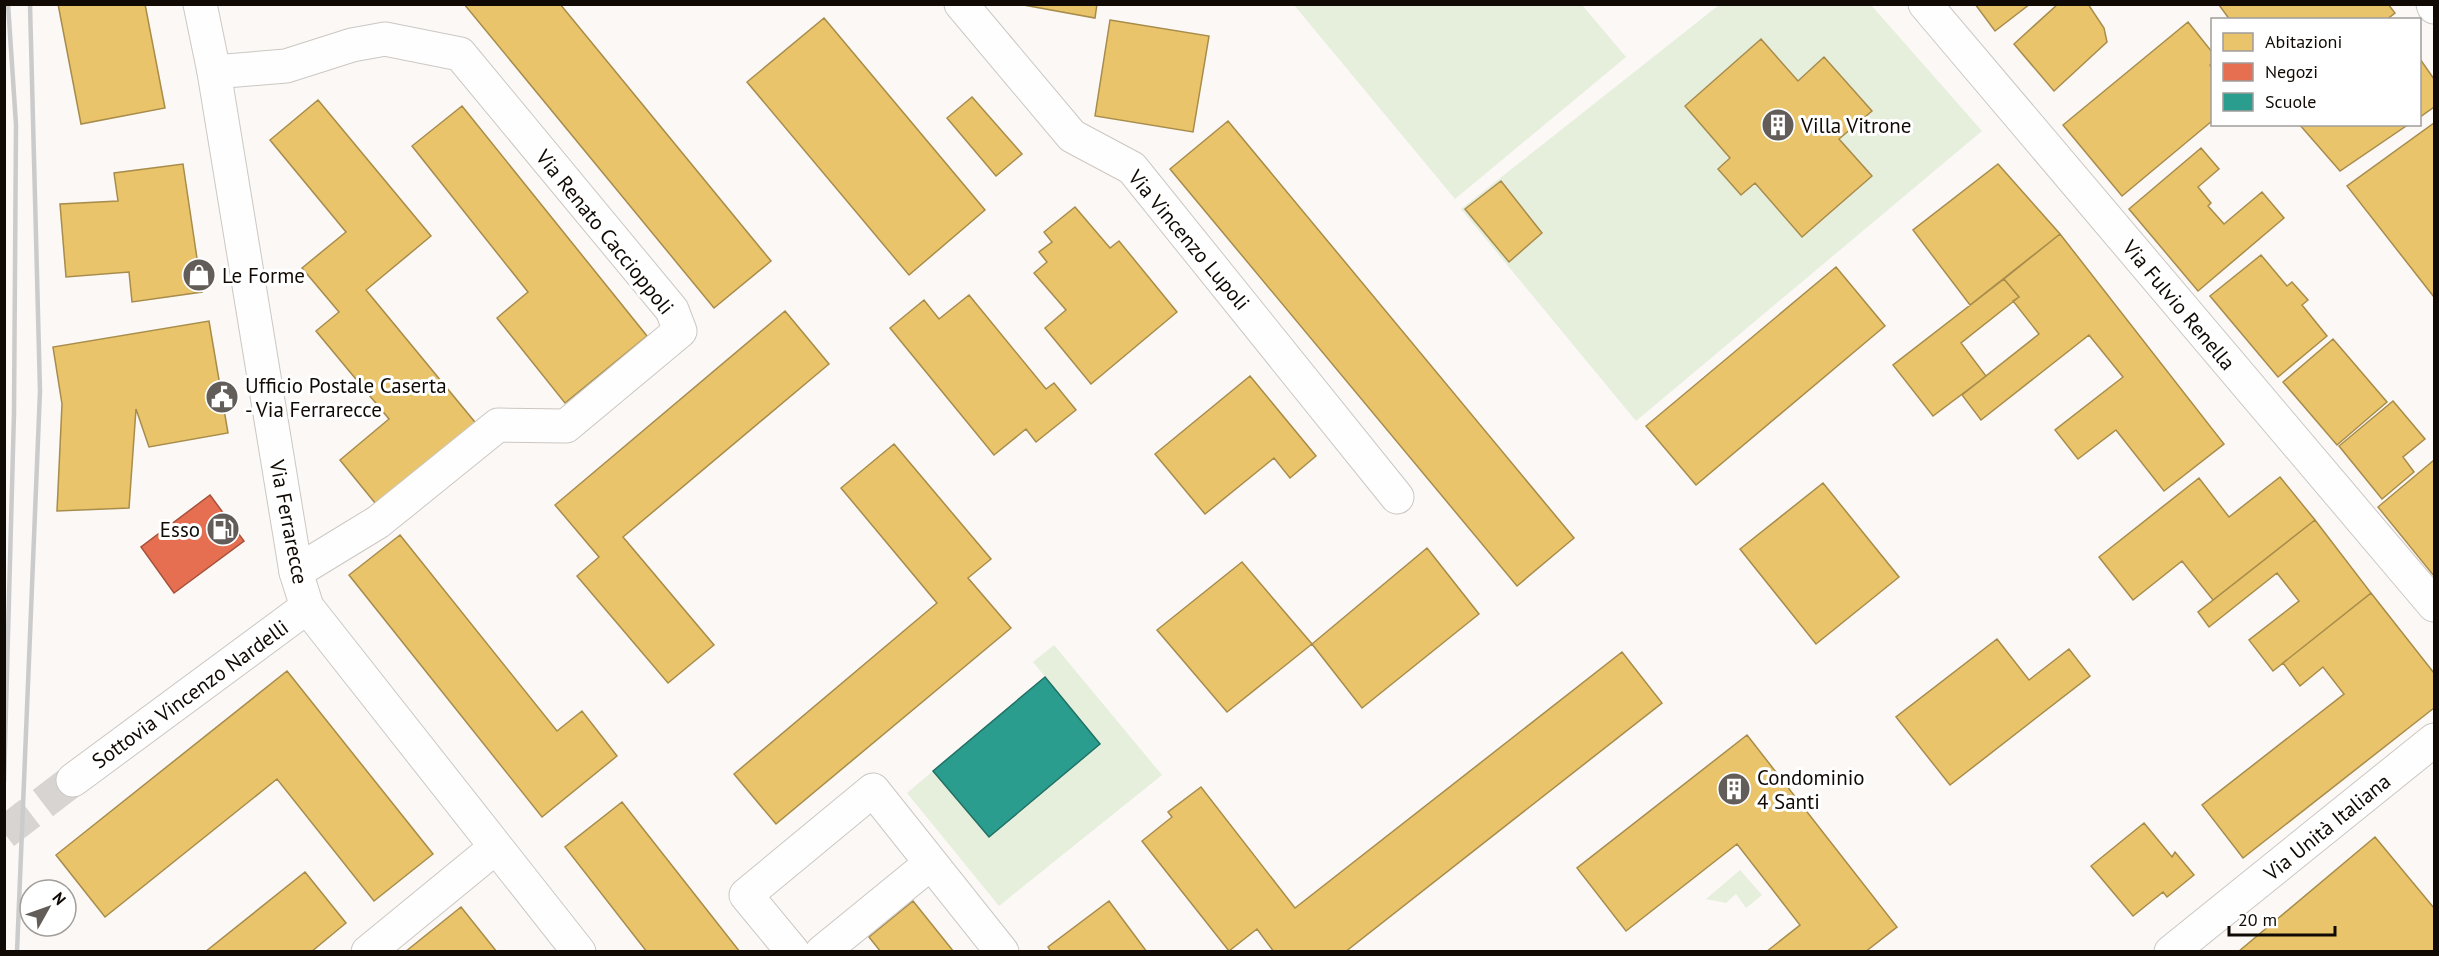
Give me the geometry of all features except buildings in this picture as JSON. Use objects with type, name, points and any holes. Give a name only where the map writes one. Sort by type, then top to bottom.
[{"type":"street","name":"Via Vincenzo Lupoli","points":[[961,4],[1072,136],[1132,168],[1397,497]]},
{"type":"street","name":"Via Fulvio Renella","points":[[1925,4],[2434,605]]},
{"type":"street","name":"Via Ferrarecce","points":[[208,10],[214,72],[296,572],[307,608],[579,951]]},
{"type":"street","name":"Via Renato Caccioppoli","points":[[214,72],[286,66],[352,45],[385,39],[460,54],[672,310],[680,331],[566,426],[498,425],[378,522],[296,572]]},
{"type":"street","name":"Sottovia Vincenzo Nardelli","points":[[73,780],[307,608]]},
{"type":"street","name":"Via Unità Italiana","points":[[2171,951],[2432,749]]},
{"type":"street","points":[[793,951],[746,895],[873,790],[1002,951]]},
{"type":"street","points":[[368,951],[496,847]]},
{"type":"street","points":[[822,951],[931,863]]},
{"type":"green space","points":[[1294,5],[1582,5],[1626,57],[1455,199]]},
{"type":"green space","points":[[1719,5],[1871,5],[1982,131],[1636,421],[1461,209]]},
{"type":"green space","points":[[1054,645],[1162,775],[999,906],[907,793],[933,771],[989,837],[1100,744],[1033,662]]},
{"type":"green space","points":[[1740,870],[1762,895],[1746,908],[1736,894],[1726,903],[1706,899]]},
{"type":"tunnel","points":[[4,833],[73,780]]},
{"type":"railway","points":[[4,782],[14,413],[16,125],[8,4]]},
{"type":"railway","points":[[17,952],[40,391],[30,4]]},
{"type":"place","name":"Villa Vitrone","points":[[1778,125]]},
{"type":"place","name":"Le Forme","points":[[199,275]]},
{"type":"place","name":"Ufficio Postale Caserta - Via Ferrarecce","points":[[222,397]]},
{"type":"place","name":"Esso","points":[[223,529]]},
{"type":"place","name":"Condominio 4 Santi","points":[[1734,789]]}]
